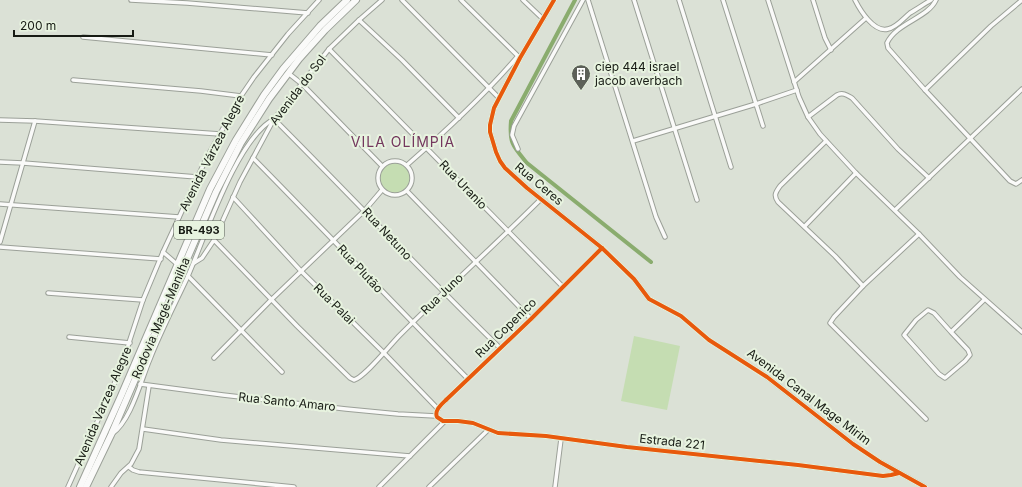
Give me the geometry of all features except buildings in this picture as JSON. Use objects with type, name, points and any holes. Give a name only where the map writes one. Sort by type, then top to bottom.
[{"type":"highway","name":"Rodovia Magé-Manilha","points":[[80,487],[115,410],[210,189],[224,162],[246,122],[264,95],[294,56],[320,26],[347,0]]},
{"type":"highway","name":"Rodovia Magé-Manilha","points":[[86,487],[111,435],[205,215],[229,164],[251,126],[288,73],[319,36],[356,0]]},
{"type":"street","points":[[131,0],[308,13]]},
{"type":"street","name":"Avenida Várzea Alegre","points":[[143,300],[163,252],[198,177],[241,96],[272,55],[319,0]]},
{"type":"street","name":"Avenida do Sol","points":[[194,263],[202,258],[214,240],[233,197],[274,118],[329,49],[382,0]]},
{"type":"street","points":[[402,0],[499,98]]},
{"type":"street","points":[[407,165],[459,118],[519,57],[461,0]]},
{"type":"street","points":[[523,0],[543,19]]},
{"type":"street","name":"Rua Ceres","points":[[554,0],[519,57],[494,108],[490,132],[496,152],[505,168],[602,248],[634,279],[644,293]]},
{"type":"street","points":[[518,149],[513,139],[512,130],[583,0]]},
{"type":"street","points":[[588,0],[656,217],[665,237]]},
{"type":"street","points":[[634,0],[697,200]]},
{"type":"street","points":[[679,0],[731,167]]},
{"type":"street","points":[[723,0],[763,126]]},
{"type":"street","points":[[768,0],[797,90],[808,117],[820,134],[856,173],[895,210],[960,277],[984,300],[1022,332]]},
{"type":"street","points":[[813,0],[825,38],[831,50]]},
{"type":"street","points":[[855,0],[866,18],[882,29],[889,29],[931,0]]},
{"type":"street","points":[[936,0],[931,8],[890,37],[887,43],[889,49],[1010,182],[1016,184],[1022,180]]},
{"type":"street","points":[[925,90],[1000,18],[1022,0]]},
{"type":"street","points":[[794,82],[866,18]]},
{"type":"street","points":[[359,20],[402,60],[459,118]]},
{"type":"street","points":[[83,37],[272,55]]},
{"type":"street","name":"Rua Uranio","points":[[329,49],[563,287]]},
{"type":"street","points":[[288,73],[302,84],[382,166]]},
{"type":"street","points":[[73,80],[241,96]]},
{"type":"street","points":[[895,210],[1022,89]]},
{"type":"street","points":[[633,141],[715,117],[797,90]]},
{"type":"street","points":[[808,117],[840,93],[846,94],[852,98],[898,149],[929,178]]},
{"type":"street","points":[[111,435],[118,430],[124,421],[151,355],[194,263],[219,201],[237,164],[260,129],[274,118]]},
{"type":"street","name":"Rua Netuno","points":[[274,118],[444,293],[500,348]]},
{"type":"street","points":[[0,120],[35,121],[220,134]]},
{"type":"street","points":[[0,242],[35,121]]},
{"type":"street","points":[[826,141],[804,162],[774,197],[863,286]]},
{"type":"street","name":"Rua Plutão","points":[[253,158],[468,379]]},
{"type":"street","points":[[395,160],[407,165],[411,170],[413,177],[407,191],[396,196],[388,194],[382,190],[378,182],[378,178],[382,166],[395,160]]},
{"type":"street","points":[[0,162],[198,177]]},
{"type":"street","points":[[804,226],[856,173]]},
{"type":"street","points":[[214,358],[241,329],[365,210],[382,190]]},
{"type":"street","name":"Rua Copenico","points":[[407,191],[531,319]]},
{"type":"street","name":"Rua Palai","points":[[233,197],[301,271],[384,352],[438,409]]},
{"type":"street","name":"Rua Juno","points":[[271,300],[352,380],[357,380],[412,323],[541,199]]},
{"type":"street","points":[[0,204],[179,217]]},
{"type":"street","points":[[919,234],[863,286],[830,323],[926,419]]},
{"type":"street","points":[[214,240],[271,300]]},
{"type":"street","points":[[0,247],[161,259]]},
{"type":"street","name":"Rua Copenico","points":[[436,416],[438,409],[602,248]]},
{"type":"street","points":[[163,252],[178,265]]},
{"type":"street","points":[[188,276],[282,372]]},
{"type":"street","points":[[48,293],[143,300]]},
{"type":"street","name":"Avenida Canal Mage Mirim","points":[[644,293],[649,298],[681,316],[709,340],[767,376],[853,444],[880,462],[925,487]]},
{"type":"street","name":"Avenida Varzea Alegre","points":[[68,487],[117,379],[143,300]]},
{"type":"street","points":[[951,332],[984,300]]},
{"type":"street","points":[[928,310],[934,313],[951,332],[966,348],[970,355],[945,378],[939,374],[904,335],[916,320],[928,310]]},
{"type":"street","points":[[69,337],[130,343]]},
{"type":"street","name":"Rua Santo Amaro","points":[[140,384],[346,409],[436,416]]},
{"type":"street","points":[[111,487],[121,472],[134,461],[139,449],[149,386]]},
{"type":"street","points":[[379,487],[445,421],[436,416]]},
{"type":"street","name":"Estrada 221","points":[[445,421],[470,422],[502,434],[546,436],[882,476],[899,472]]},
{"type":"street","points":[[143,429],[215,439],[410,456]]},
{"type":"street","points":[[429,487],[488,430]]},
{"type":"street","points":[[555,487],[561,438]]},
{"type":"street","points":[[128,467],[139,472],[294,487]]},
{"type":"green space","points":[[395,163],[406,167],[410,178],[406,189],[395,193],[384,189],[380,178],[384,167]]},
{"type":"green space","points":[[634,336],[680,346],[667,410],[621,401]]},
{"type":"waterway","points":[[575,0],[511,121],[511,139],[515,148],[527,163],[651,262]]},
{"type":"cycle path","points":[[554,0],[520,58],[494,108],[490,132],[496,152],[505,168],[527,188],[602,248],[634,279],[649,299],[681,316],[709,340],[767,377],[853,444],[880,462],[925,487]]},
{"type":"cycle path","points":[[602,248],[531,319],[439,407],[436,414],[437,417],[443,421],[473,423],[498,433],[546,436],[627,447],[798,465],[883,476],[899,473]]},
{"type":"place","name":"ciep 444 israel jacob averbach","points":[[581,91]]},
{"type":"district","name":"VILA OLÍMPIA","points":[[403,142]]}]
